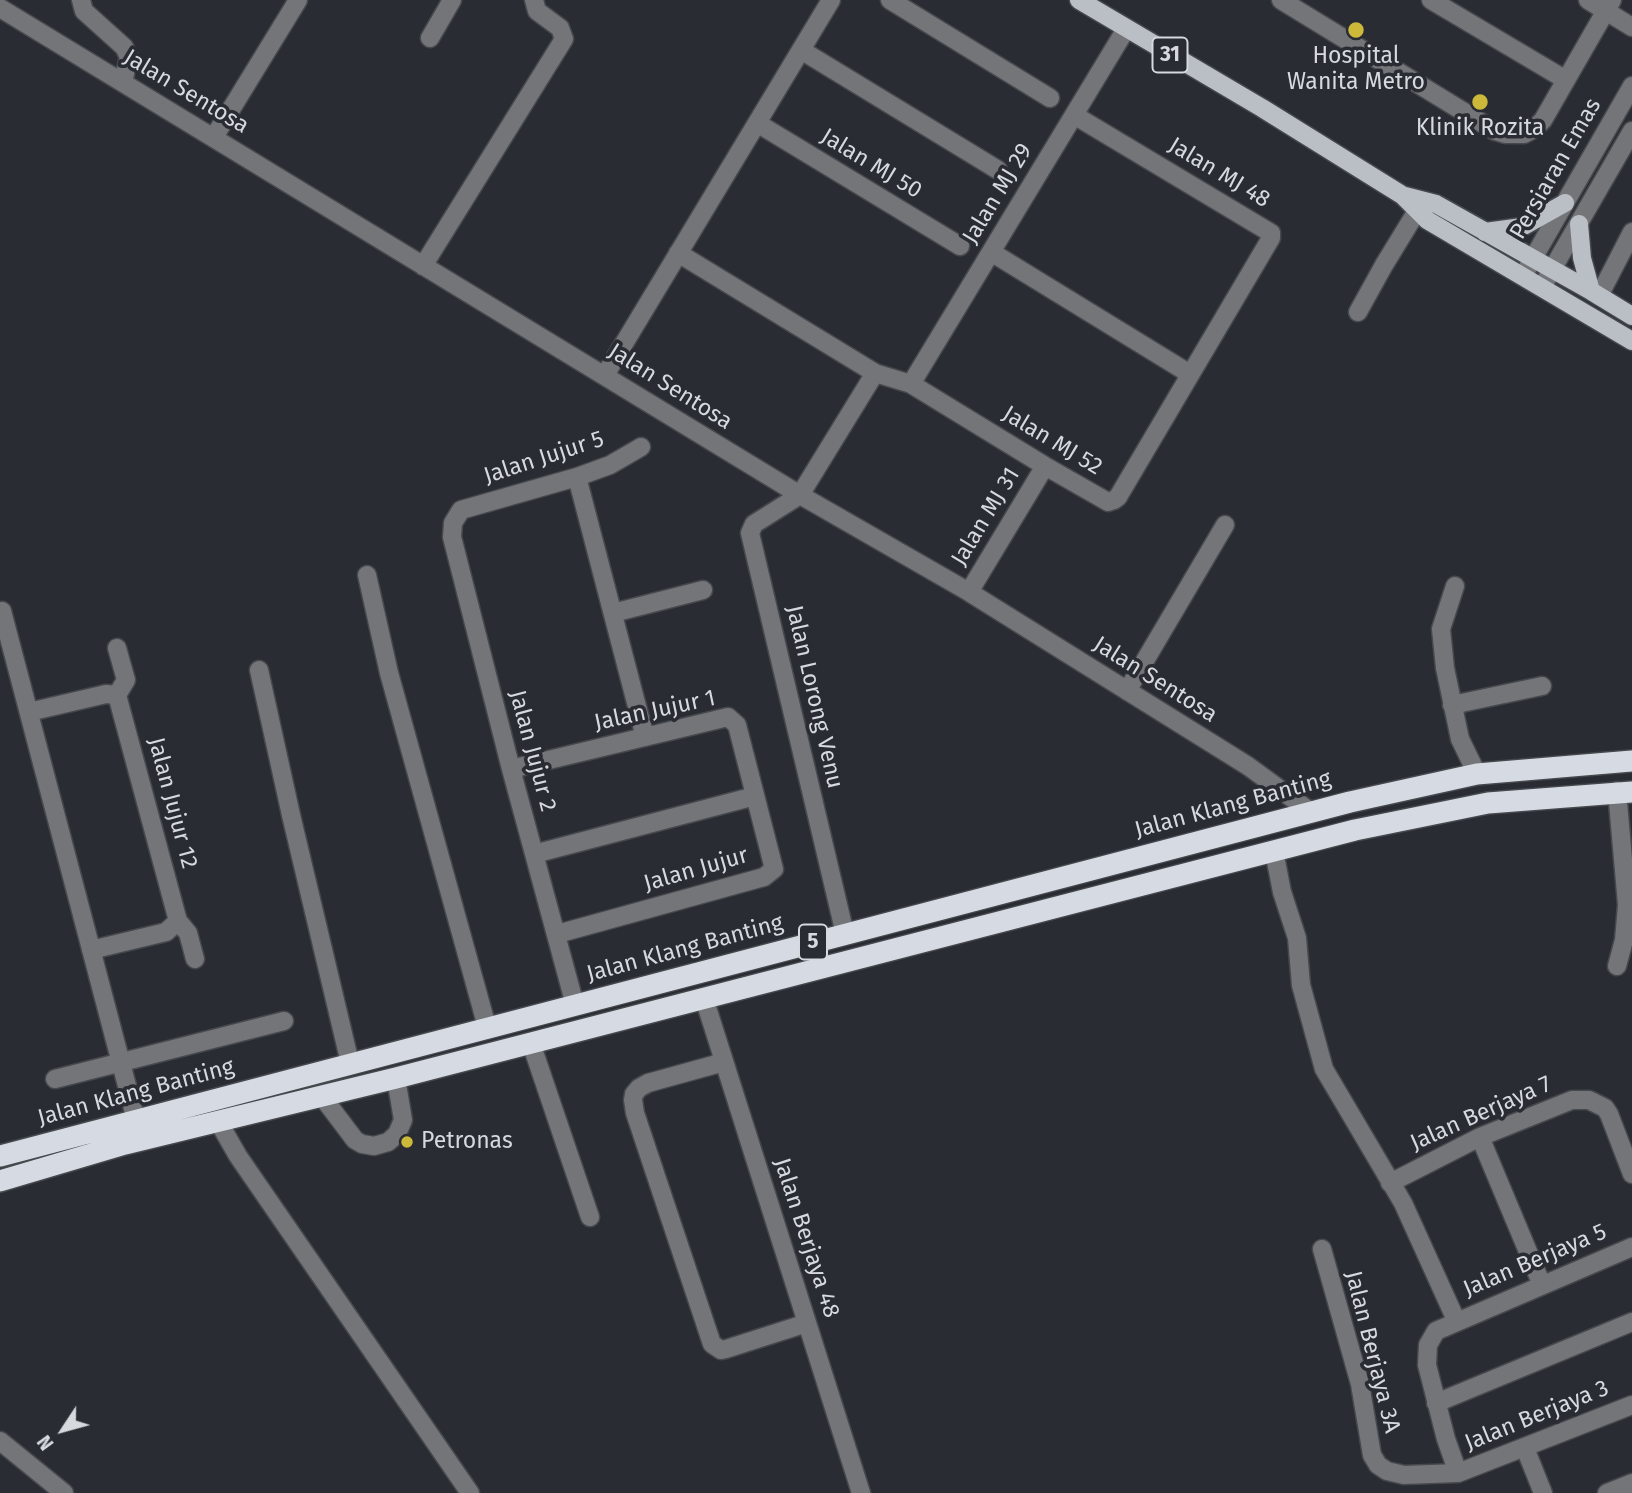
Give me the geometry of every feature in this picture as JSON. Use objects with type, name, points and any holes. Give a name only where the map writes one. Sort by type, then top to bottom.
[{"type":"highway","name":"Jalan Klang Banting","points":[[0,1156],[1311,812],[1477,774],[1632,761]]},
{"type":"highway","name":"Jalan Klang Banting","points":[[0,1181],[125,1144],[321,1095],[533,1049],[704,998],[1355,830],[1488,803],[1624,792]]},
{"type":"main road","name":"31","points":[[1079,0],[1262,108],[1402,195],[1427,220],[1632,341]]},
{"type":"main road","name":"31","points":[[1402,195],[1436,204],[1632,316]]},
{"type":"main road","points":[[1485,232],[1522,227],[1565,204]]},
{"type":"main road","points":[[1579,224],[1582,258],[1595,293]]},
{"type":"street","points":[[81,0],[85,11],[124,47],[129,57],[122,82]]},
{"type":"street","points":[[214,137],[298,0]]},
{"type":"street","points":[[430,38],[452,0]]},
{"type":"street","points":[[423,266],[564,39],[560,28],[537,11],[534,0]]},
{"type":"street","points":[[604,375],[831,0]]},
{"type":"street","points":[[890,0],[1051,98]]},
{"type":"street","points":[[1431,0],[1566,80]]},
{"type":"street","points":[[1588,0],[1609,6],[1632,27]]},
{"type":"street","points":[[1284,1],[1483,124],[1504,134],[1524,134],[1543,120],[1609,6]]},
{"type":"street","name":"Jalan Sentosa","points":[[0,8],[800,495],[969,592],[1248,766],[1311,812]]},
{"type":"street","name":"Jalan MJ 29","points":[[911,384],[1126,29]]},
{"type":"street","points":[[801,50],[998,170]]},
{"type":"street","name":"Persiaran Emas","points":[[1523,276],[1632,86]]},
{"type":"street","name":"Jalan MJ 48","points":[[1074,115],[1271,233],[1271,238],[1190,374]]},
{"type":"street","name":"Jalan MJ 50","points":[[757,123],[960,246]]},
{"type":"street","name":"Persiaran Emas","points":[[1542,287],[1632,131]]},
{"type":"street","points":[[1359,312],[1384,265],[1418,211]]},
{"type":"street","points":[[1595,293],[1632,232]]},
{"type":"street","points":[[991,252],[1190,374]]},
{"type":"street","points":[[678,253],[875,373],[800,495]]},
{"type":"street","name":"Jalan MJ 52","points":[[875,373],[911,384],[1108,502],[1118,496],[1190,374]]},
{"type":"street","name":"Jalan Jujur 5","points":[[461,510],[578,477],[610,465],[641,447]]},
{"type":"street","name":"Jalan MJ 31","points":[[969,592],[1045,466]]},
{"type":"street","points":[[578,477],[645,737]]},
{"type":"street","name":"Jalan Lorong Venu","points":[[800,495],[754,524],[750,533],[845,934]]},
{"type":"street","name":"Jalan Jujur 2","points":[[461,510],[453,523],[452,537],[575,1005]]},
{"type":"street","points":[[1128,691],[1225,525]]},
{"type":"street","points":[[367,575],[392,686],[487,1027]]},
{"type":"street","points":[[1455,586],[1441,629],[1445,668],[1460,739],[1477,774]]},
{"type":"street","points":[[613,613],[703,590]]},
{"type":"street","points":[[2,611],[136,1120]]},
{"type":"street","points":[[29,712],[106,694],[117,695],[126,680],[117,648]]},
{"type":"street","points":[[259,670],[350,1063]]},
{"type":"street","points":[[1451,705],[1542,686]]},
{"type":"street","name":"Jalan Jujur 12","points":[[117,695],[178,921],[188,933],[195,959]]},
{"type":"street","name":"Jalan Jujur 1","points":[[511,769],[728,717],[737,725],[755,796]]},
{"type":"street","points":[[1617,966],[1624,940],[1627,905],[1624,792]]},
{"type":"street","points":[[534,854],[755,796]]},
{"type":"street","name":"Jalan Jujur","points":[[557,934],[764,877],[774,869],[755,796]]},
{"type":"street","points":[[1274,851],[1282,892],[1297,938],[1301,985],[1324,1069],[1403,1203],[1456,1320]]},
{"type":"street","points":[[91,950],[166,932],[178,921]]},
{"type":"street","name":"Jalan Berjaya 48","points":[[704,998],[861,1493]]},
{"type":"street","points":[[55,1079],[284,1021]]},
{"type":"street","points":[[533,1049],[590,1217]]},
{"type":"street","points":[[724,1062],[648,1083],[639,1088],[633,1100],[635,1113],[712,1344],[721,1350],[726,1349],[807,1323]]},
{"type":"street","points":[[321,1095],[355,1140],[374,1146],[388,1142],[397,1134],[403,1120],[396,1078]]},
{"type":"street","name":"Jalan Berjaya 7","points":[[1390,1183],[1480,1137],[1572,1100],[1589,1100],[1605,1108],[1632,1174]]},
{"type":"street","points":[[218,1121],[238,1156],[471,1493]]},
{"type":"street","points":[[1480,1137],[1542,1284]]},
{"type":"street","name":"Jalan Berjaya 3A","points":[[1322,1250],[1360,1384],[1372,1455],[1378,1465]]},
{"type":"street","name":"Jalan Berjaya 5","points":[[1436,1404],[1427,1365],[1428,1345],[1436,1331],[1542,1284],[1631,1250]]},
{"type":"street","points":[[1458,1473],[1436,1404],[1632,1322]]},
{"type":"street","name":"Jalan Berjaya 3","points":[[1378,1465],[1387,1471],[1404,1475],[1458,1473],[1632,1405]]},
{"type":"street","points":[[0,1441],[64,1493]]},
{"type":"street","points":[[1525,1448],[1543,1493]]},
{"type":"street","points":[[1607,1493],[1632,1483]]},
{"type":"place","name":"Hospital Wanita Metro","points":[[1356,30]]},
{"type":"place","name":"Klinik Rozita","points":[[1480,102]]},
{"type":"place","name":"Petronas","points":[[407,1142]]}]
